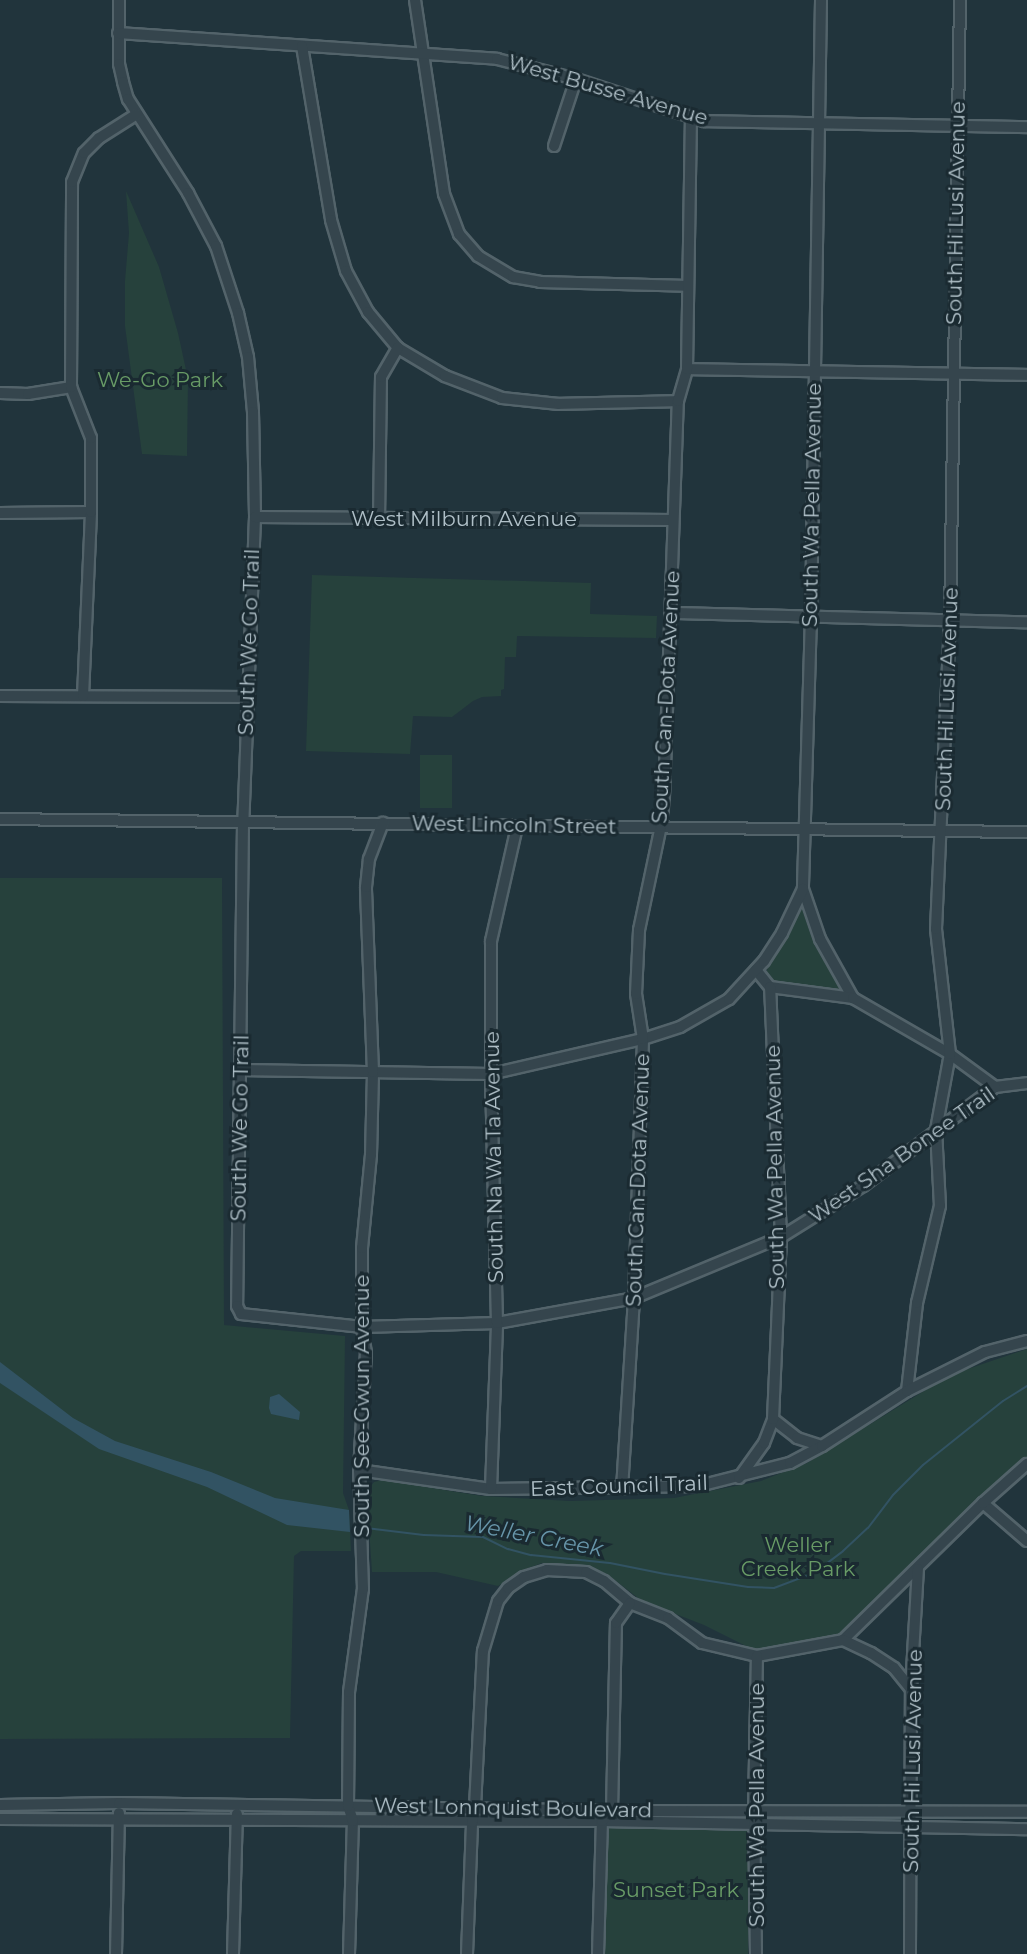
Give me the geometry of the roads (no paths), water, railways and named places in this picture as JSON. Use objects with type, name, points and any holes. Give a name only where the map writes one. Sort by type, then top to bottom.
[{"type":"street","name":"South We Go Trail","points":[[119,0],[118,33],[123,82],[137,114],[188,193],[216,246],[238,313],[248,357],[254,412],[255,517],[243,823],[237,1306],[241,1314]]},
{"type":"street","points":[[415,0],[444,194],[459,234],[478,256],[513,277],[540,282],[688,286]]},
{"type":"street","name":"South Wa Pella Avenue","points":[[821,0],[811,616],[803,889],[820,939],[853,998]]},
{"type":"street","name":"South Hi Lusi Avenue","points":[[907,1392],[917,1303],[940,1206],[936,1130],[950,1054],[936,929],[943,831],[950,620],[960,0]]},
{"type":"street","name":"West Busse Avenue","points":[[118,33],[421,52],[496,59],[576,79],[704,121],[1027,127]]},
{"type":"street","points":[[302,46],[331,220],[346,271],[368,312],[398,348],[445,376],[502,398],[558,404],[678,401]]},
{"type":"street","points":[[554,146],[576,79]]},
{"type":"street","points":[[83,696],[92,438],[70,387],[72,182],[84,153],[99,138],[137,114]]},
{"type":"street","name":"South Can-Dota Avenue","points":[[622,1490],[634,1298],[643,1039],[636,994],[639,930],[662,826],[672,613],[672,520],[678,401],[687,369],[692,118]]},
{"type":"street","points":[[379,519],[381,377],[398,348]]},
{"type":"street","points":[[687,369],[1027,375]]},
{"type":"street","points":[[0,393],[28,394],[70,387]]},
{"type":"street","points":[[0,513],[91,512]]},
{"type":"street","name":"West Milburn Avenue","points":[[255,517],[672,520]]},
{"type":"street","points":[[672,613],[1027,622]]},
{"type":"street","points":[[0,696],[247,697]]},
{"type":"street","name":"West Lincoln Street","points":[[0,819],[1027,832]]},
{"type":"street","name":"South See-Gwun Avenue","points":[[349,1954],[353,1821],[348,1806],[349,1692],[363,1589],[359,1511],[359,1470],[366,1362],[362,1327],[362,1248],[371,1155],[373,1072],[366,888],[369,859],[383,823]]},
{"type":"street","name":"South Na Wa Ta Avenue","points":[[491,1489],[497,1323],[491,1074],[491,941],[517,827]]},
{"type":"street","points":[[240,1070],[491,1074],[643,1039],[680,1027],[729,999],[756,970],[782,933],[803,889]]},
{"type":"street","points":[[756,970],[770,987],[853,998],[950,1054],[995,1087]]},
{"type":"street","name":"South Wa Pella Avenue","points":[[739,1478],[764,1443],[773,1419],[781,1237],[770,987]]},
{"type":"street","name":"West Sha Bonee Trail","points":[[241,1314],[362,1327],[497,1323],[634,1298],[781,1237],[863,1186],[995,1087],[1027,1083]]},
{"type":"street","name":"East Council Trail","points":[[359,1470],[491,1489],[622,1490],[699,1486],[739,1478],[790,1463],[822,1446],[907,1392],[985,1352],[1027,1341]]},
{"type":"street","points":[[773,1419],[797,1438],[822,1446]]},
{"type":"street","points":[[467,1954],[472,1822],[475,1807],[483,1651],[492,1616],[508,1588],[537,1572],[569,1570],[586,1572],[599,1578],[630,1603],[668,1618],[702,1643],[757,1656],[843,1640],[983,1503],[1027,1464]]},
{"type":"street","points":[[983,1503],[1027,1540]]},
{"type":"street","name":"South Hi Lusi Avenue","points":[[910,1954],[911,1689],[918,1569]]},
{"type":"street","points":[[598,1954],[602,1821],[612,1811],[615,1623],[630,1603]]},
{"type":"street","points":[[843,1640],[871,1653],[894,1668],[911,1689]]},
{"type":"street","name":"South Wa Pella Avenue","points":[[756,1954],[754,1810],[757,1656]]},
{"type":"street","points":[[116,1954],[119,1803]]},
{"type":"street","name":"West Lonnquist Boulevard","points":[[0,1805],[119,1803],[612,1811],[1027,1812]]},
{"type":"street","points":[[233,1954],[237,1804]]},
{"type":"street","name":"West Lonnquist Boulevard","points":[[0,1820],[119,1818],[472,1822],[602,1821],[1027,1829]]},
{"type":"water","points":[[0,1362],[73,1418],[115,1441],[211,1472],[275,1498],[349,1510],[350,1532],[287,1525],[207,1487],[99,1449],[0,1383]]},
{"type":"water","points":[[279,1394],[300,1412],[299,1420],[271,1414],[270,1397]]},
{"type":"waterway","name":"Weller Creek","points":[[366,1528],[424,1535],[483,1537],[508,1549],[531,1555],[610,1563],[748,1587],[774,1588],[814,1573],[843,1551],[868,1528],[893,1495],[923,1465],[1003,1401],[1027,1386]]},
{"type":"park label","name":"We-Go Park","points":[[160,380]]},
{"type":"park label","name":"Weller Creek Park","points":[[798,1557]]},
{"type":"park label","name":"Sunset Park","points":[[676,1890]]}]
